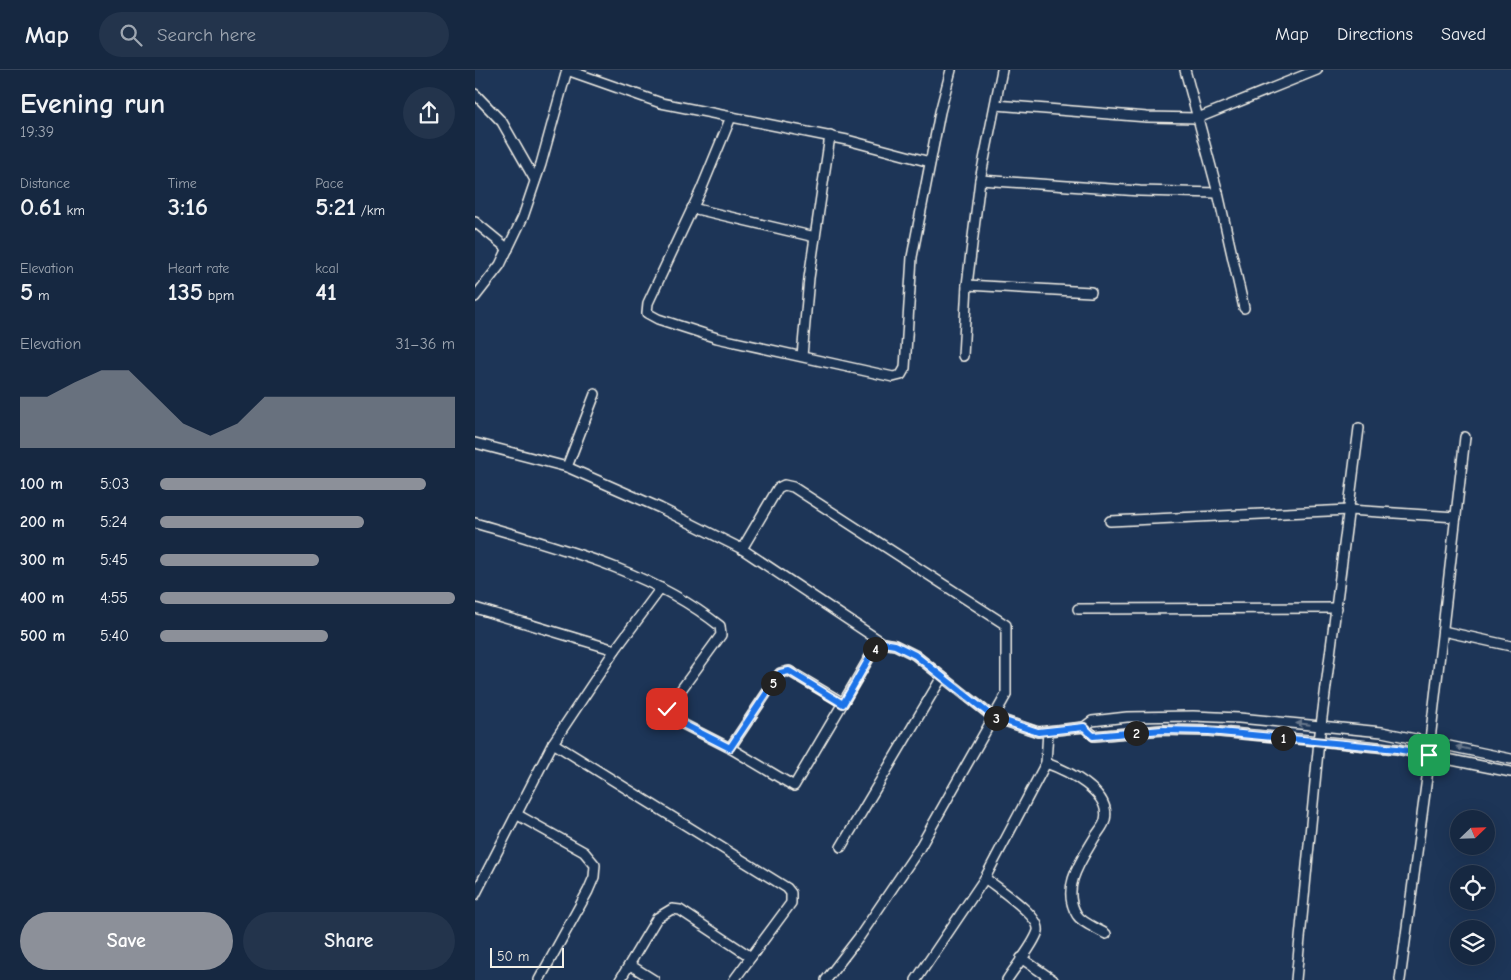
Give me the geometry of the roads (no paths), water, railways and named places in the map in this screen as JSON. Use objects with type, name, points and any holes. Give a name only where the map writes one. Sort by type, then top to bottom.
[{"type":"street","points":[[475,297],[500,266],[523,217],[567,70],[661,103],[830,136],[930,162]]},
{"type":"street","points":[[731,117],[693,208],[648,303],[647,313],[657,319],[717,338],[893,377],[901,374],[905,368],[912,257],[930,162],[951,70]]},
{"type":"street","points":[[963,356],[967,284],[979,180],[1002,70]]},
{"type":"street","points":[[1185,70],[1218,193],[1244,308]]},
{"type":"street","points":[[996,105],[1147,117],[1198,118],[1317,70]]},
{"type":"street","points":[[475,94],[502,122],[535,180]]},
{"type":"street","points":[[802,356],[815,237],[830,136]]},
{"type":"street","points":[[979,180],[1140,191],[1218,193]]},
{"type":"street","points":[[693,208],[815,237]]},
{"type":"street","points":[[475,222],[508,248]]},
{"type":"street","points":[[967,284],[1091,292]]},
{"type":"street","points":[[567,467],[595,394]]},
{"type":"street","points":[[1296,980],[1319,740],[1359,428]]},
{"type":"street","points":[[1430,740],[1465,437]]},
{"type":"street","points":[[475,443],[567,467],[660,508],[742,549],[883,643],[895,645],[915,655],[993,717],[1038,732],[1084,727],[1092,721],[1127,717],[1212,716],[1382,732],[1430,740],[1511,759]]},
{"type":"street","points":[[742,549],[778,488],[784,485],[793,487],[954,592],[1002,620],[1006,625],[1008,635],[1006,695],[919,849],[860,936],[826,980]]},
{"type":"street","points":[[1111,521],[1349,510],[1456,517]]},
{"type":"street","points":[[475,523],[595,559],[661,588],[709,616],[720,626],[721,635],[667,709],[669,717],[730,748],[794,786],[875,648],[883,643]]},
{"type":"street","points":[[475,895],[553,743],[615,650],[661,588]]},
{"type":"street","points":[[475,608],[615,650]]},
{"type":"street","points":[[1078,608],[1337,608]]},
{"type":"street","points":[[1443,631],[1511,646]]},
{"type":"street","points":[[730,748],[780,673],[789,671],[843,704]]},
{"type":"street","points":[[841,846],[942,677]]},
{"type":"street","points":[[1209,731],[1212,716]]},
{"type":"street","points":[[1084,727],[1093,736],[1162,730],[1209,731],[1319,740],[1397,749],[1511,772]]},
{"type":"street","points":[[916,980],[985,878],[1046,763],[1049,731]]},
{"type":"street","points":[[553,743],[787,888],[791,893],[791,903],[734,980]]},
{"type":"street","points":[[1486,766],[1489,754]]},
{"type":"street","points":[[1400,980],[1429,755]]},
{"type":"street","points":[[1046,763],[1065,770],[1088,785],[1105,808],[1105,821],[1074,873],[1072,886],[1073,906],[1078,916],[1106,934]]},
{"type":"street","points":[[516,814],[584,852],[595,865],[594,877],[588,890],[539,980]]},
{"type":"street","points":[[985,878],[1031,914],[1037,922],[1038,930],[1007,980]]},
{"type":"street","points":[[620,980],[657,918],[672,909],[680,910],[751,957]]},
{"type":"street","points":[[1021,958],[1053,980]]},
{"type":"street","points":[[630,965],[654,980]]}]
